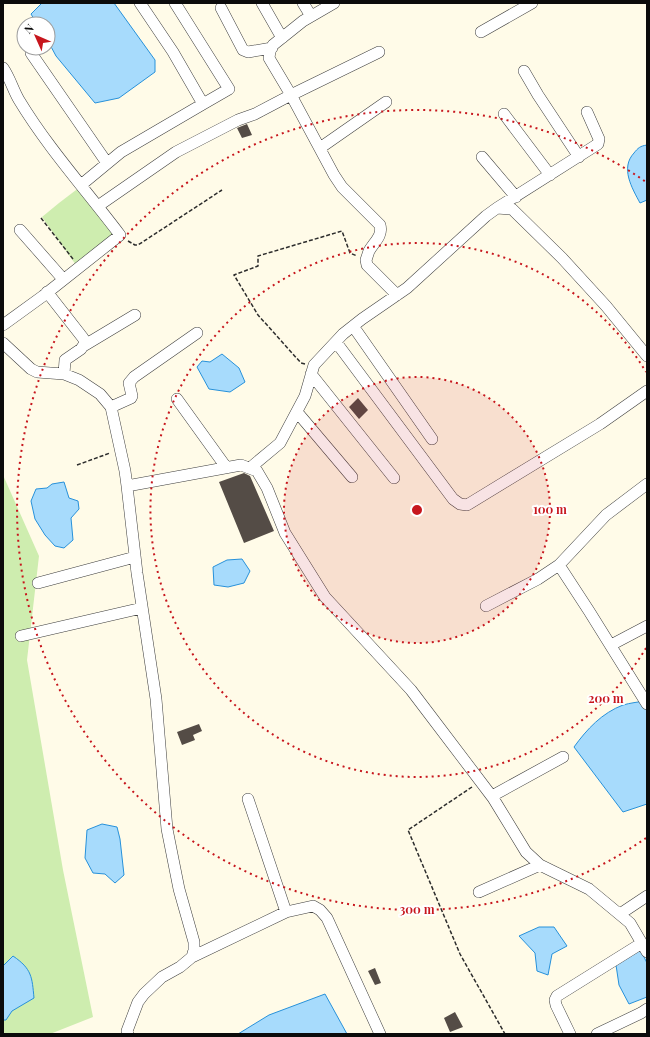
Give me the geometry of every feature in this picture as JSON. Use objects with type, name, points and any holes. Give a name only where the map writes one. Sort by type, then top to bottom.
[{"type":"street","points":[[140,3],[173,52],[203,104]]},
{"type":"street","points":[[81,185],[121,152],[228,89],[175,3]]},
{"type":"street","points":[[262,3],[282,38]]},
{"type":"street","points":[[303,3],[311,16]]},
{"type":"street","points":[[334,3],[303,21],[282,38],[272,48],[269,58],[342,188],[380,225],[380,235],[369,251],[366,260],[367,265],[397,295]]},
{"type":"street","points":[[481,32],[532,3]]},
{"type":"street","points":[[221,8],[243,50],[248,52],[272,48]]},
{"type":"street","points":[[98,206],[176,152],[238,120],[255,114],[379,52]]},
{"type":"street","points":[[33,56],[108,163]]},
{"type":"street","points":[[524,71],[579,158]]},
{"type":"street","points":[[3,325],[120,235],[46,139],[18,99],[5,75]]},
{"type":"street","points":[[320,148],[386,102]]},
{"type":"street","points":[[250,468],[280,443],[306,396],[313,370],[336,342],[353,326],[407,288],[486,216],[596,147],[599,139],[587,112]]},
{"type":"street","points":[[504,114],[550,175]]},
{"type":"street","points":[[482,157],[516,196]]},
{"type":"street","points":[[497,208],[512,209],[562,258],[606,306],[647,356]]},
{"type":"street","points":[[20,230],[64,279]]},
{"type":"street","points":[[47,292],[82,338],[85,345]]},
{"type":"street","points":[[64,374],[65,360],[85,345],[136,315]]},
{"type":"street","points":[[353,326],[432,439]]},
{"type":"street","points":[[111,407],[131,398],[132,396],[129,383],[134,378],[197,333]]},
{"type":"street","points":[[336,342],[453,499],[460,504],[467,505],[600,424],[647,391]]},
{"type":"street","points":[[3,343],[37,372],[64,374],[79,380],[100,394],[111,407],[125,471],[142,608],[156,699],[167,829],[181,895],[194,942],[192,957]]},
{"type":"street","points":[[313,370],[394,478]]},
{"type":"street","points":[[177,399],[226,467]]},
{"type":"street","points":[[297,412],[352,478]]},
{"type":"street","points":[[127,486],[241,465],[257,471],[267,488],[285,533],[325,597],[410,690],[492,796],[526,852],[540,865],[589,889],[630,923],[645,948],[557,996],[555,1000],[556,1005],[570,1034]]},
{"type":"street","points":[[486,606],[538,579],[559,565],[606,515],[647,484]]},
{"type":"street","points":[[38,583],[136,557]]},
{"type":"street","points":[[559,565],[647,704]]},
{"type":"street","points":[[21,636],[142,608]]},
{"type":"street","points":[[611,645],[647,626]]},
{"type":"street","points":[[492,796],[563,757]]},
{"type":"street","points":[[248,799],[286,912]]},
{"type":"street","points":[[479,892],[540,865]]},
{"type":"street","points":[[620,914],[647,896]]},
{"type":"street","points":[[128,1034],[127,1031],[138,1002],[144,994],[162,977],[192,957],[286,912],[313,906],[320,910],[327,918],[380,1034]]},
{"type":"street","points":[[598,1034],[647,1009]]},
{"type":"path","points":[[120,235],[135,245],[138,245],[222,190]]},
{"type":"path","points":[[41,218],[78,267]]},
{"type":"path","points":[[313,370],[301,363],[258,315],[234,276],[258,266],[258,256],[342,231],[350,253],[366,260]]},
{"type":"path","points":[[77,465],[119,449]]},
{"type":"path","points":[[480,781],[408,830],[460,954],[505,1034]]},
{"type":"green space","points":[[80,187],[121,237],[76,265],[42,217]]},
{"type":"green space","points":[[3,475],[39,556],[27,660],[63,870],[93,1017],[50,1034],[3,1034]]},
{"type":"water","points":[[42,3],[114,3],[155,60],[155,72],[119,98],[95,103],[56,56],[56,16],[32,16],[31,14]]},
{"type":"water","points":[[647,145],[647,200],[640,203],[631,185],[628,165],[630,159],[637,150]]},
{"type":"water","points":[[222,354],[239,368],[245,382],[230,392],[209,389],[197,367],[202,361],[210,362]]},
{"type":"water","points":[[64,482],[69,498],[78,501],[79,509],[71,518],[73,540],[64,548],[55,546],[45,535],[35,519],[31,501],[36,489],[47,488],[52,484]]},
{"type":"water","points":[[242,559],[250,571],[244,583],[228,587],[214,585],[213,567],[227,560]]},
{"type":"water","points":[[645,701],[647,704],[647,804],[623,812],[574,747],[584,734],[608,712],[623,705]]},
{"type":"water","points":[[102,824],[117,827],[120,839],[124,875],[115,883],[105,874],[93,873],[85,858],[87,830]]},
{"type":"water","points":[[539,927],[554,927],[567,946],[552,954],[548,975],[537,971],[535,953],[519,936]]},
{"type":"water","points":[[640,949],[647,963],[647,997],[629,1004],[619,985],[616,965]]},
{"type":"water","points":[[13,956],[24,965],[30,974],[33,984],[34,998],[12,1011],[6,1020],[3,1020],[3,966]]},
{"type":"water","points":[[325,994],[347,1034],[238,1034],[269,1015]]},
{"type":"building","points":[[247,124],[252,135],[242,138],[237,128]]},
{"type":"building","points":[[358,398],[368,410],[359,419],[349,407]]},
{"type":"building","points":[[244,473],[250,476],[274,531],[244,543],[219,482]]},
{"type":"building","points":[[199,724],[202,731],[193,735],[195,740],[182,745],[177,732]]},
{"type":"building","points":[[375,968],[381,983],[375,985],[368,971]]},
{"type":"building","points":[[455,1012],[463,1027],[450,1032],[444,1018]]}]
